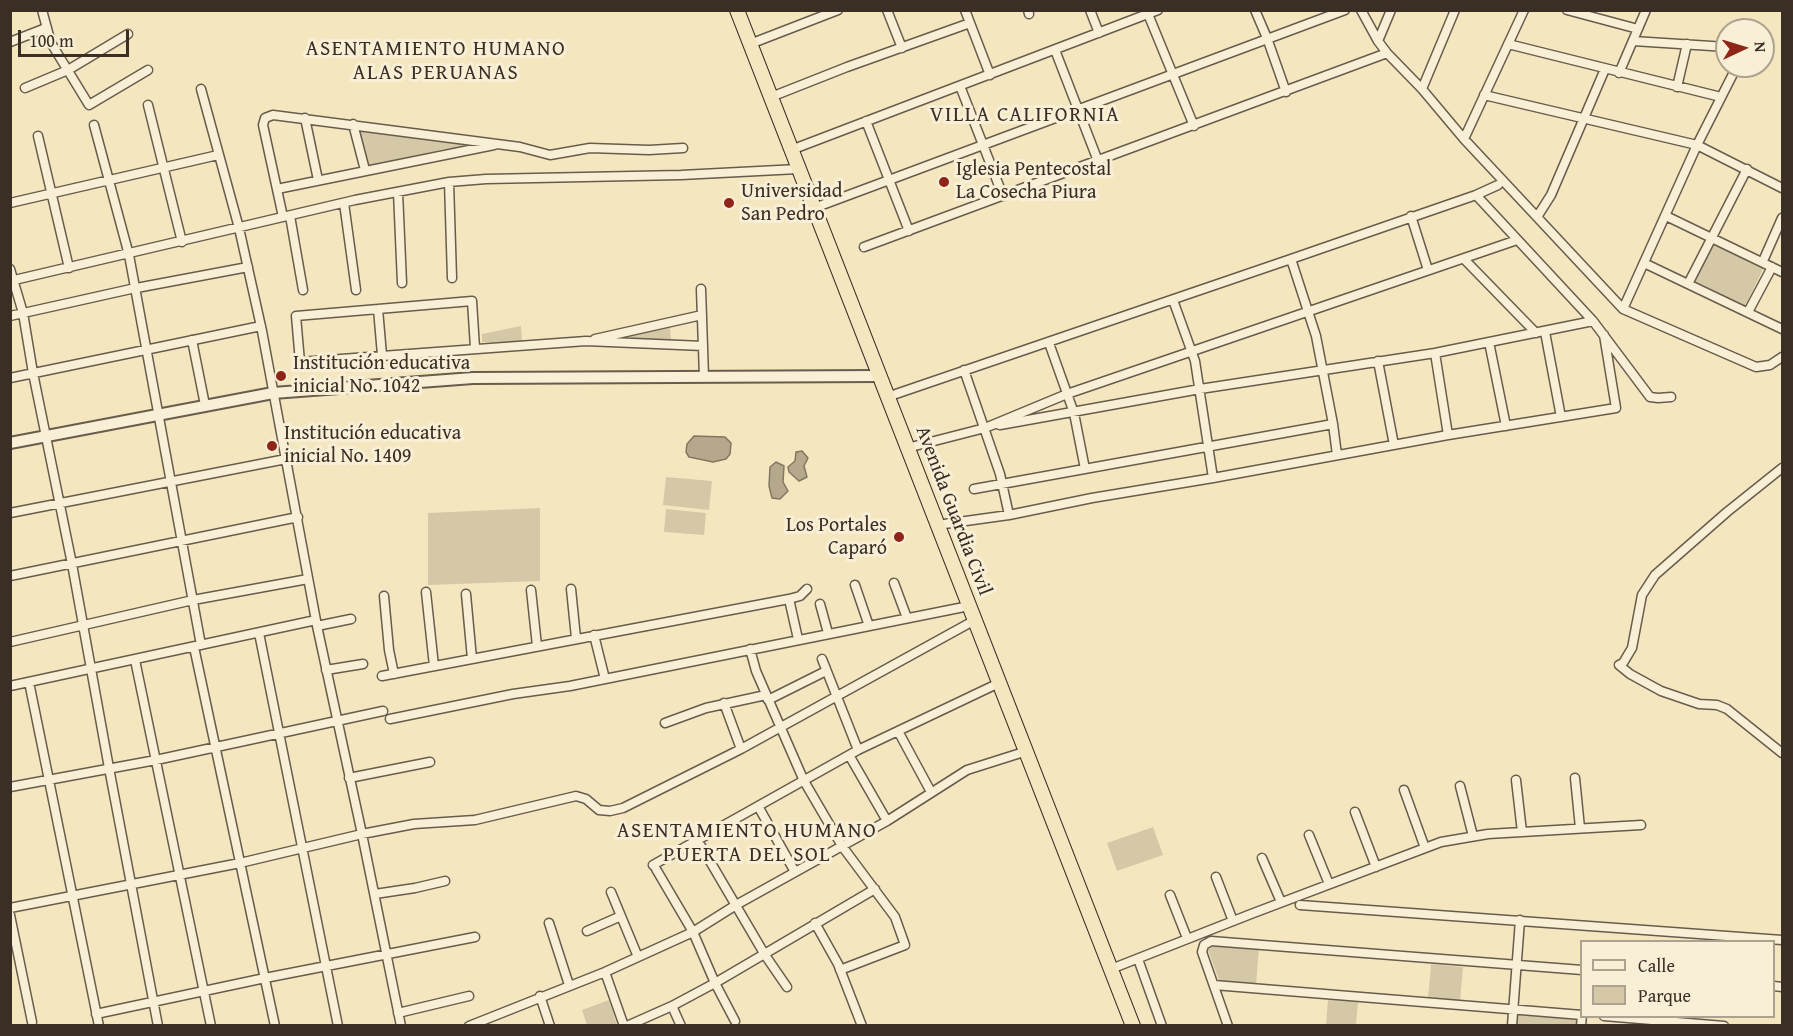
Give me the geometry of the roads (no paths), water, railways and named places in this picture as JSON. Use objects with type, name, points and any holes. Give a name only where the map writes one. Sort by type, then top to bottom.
[{"type":"highway","name":"Avenida Guardia Civil","points":[[737,10],[1133,1026]]},
{"type":"street","points":[[42,10],[51,43],[89,105],[148,70]]},
{"type":"street","points":[[750,44],[826,12],[837,10]]},
{"type":"street","points":[[887,10],[902,48]]},
{"type":"street","points":[[965,10],[990,75]]},
{"type":"street","points":[[1090,10],[1099,33]]},
{"type":"street","points":[[791,150],[1158,10]]},
{"type":"street","points":[[1255,10],[1286,92]]},
{"type":"street","points":[[813,208],[1345,10]]},
{"type":"street","points":[[1361,10],[1387,53],[1623,309],[1756,367],[1770,365],[1782,357]]},
{"type":"street","points":[[1378,41],[1391,10]]},
{"type":"street","points":[[1422,89],[1455,10]]},
{"type":"street","points":[[1464,139],[1524,10]]},
{"type":"street","points":[[1567,10],[1638,29]]},
{"type":"street","points":[[1619,73],[1646,10]]},
{"type":"street","points":[[1148,14],[1194,126]]},
{"type":"street","points":[[771,97],[970,23]]},
{"type":"street","points":[[10,42],[46,28]]},
{"type":"street","points":[[25,88],[68,70],[128,34]]},
{"type":"street","points":[[1633,41],[1715,45]]},
{"type":"street","points":[[1508,44],[1721,97]]},
{"type":"street","points":[[1677,87],[1687,44]]},
{"type":"street","points":[[1055,50],[1098,161]]},
{"type":"street","points":[[864,248],[1387,53]]},
{"type":"street","points":[[1537,218],[1551,195],[1605,69]]},
{"type":"street","points":[[1623,309],[1697,145],[1731,78]]},
{"type":"street","points":[[960,86],[1003,196]]},
{"type":"street","points":[[201,89],[239,228],[261,326],[316,623],[375,894],[401,1026]]},
{"type":"street","points":[[1484,95],[1697,145],[1782,188]]},
{"type":"street","points":[[148,105],[182,242]]},
{"type":"street","points":[[303,290],[287,217],[277,189],[263,131],[263,120],[269,116],[279,114],[520,147],[550,155],[590,148],[649,150],[683,148]]},
{"type":"street","points":[[305,118],[318,180]]},
{"type":"street","points":[[866,122],[909,231]]},
{"type":"street","points":[[353,124],[365,170]]},
{"type":"street","points":[[94,125],[129,255],[193,600],[198,646],[215,747],[275,1026]]},
{"type":"street","points":[[38,136],[69,268]]},
{"type":"street","points":[[277,189],[497,144]]},
{"type":"street","points":[[10,203],[218,155]]},
{"type":"street","points":[[12,281],[344,203],[450,182],[798,169]]},
{"type":"street","points":[[1688,284],[1747,169]]},
{"type":"street","points":[[450,182],[452,278]]},
{"type":"street","points":[[887,397],[1476,195],[1498,185]]},
{"type":"street","points":[[398,192],[402,283]]},
{"type":"street","points":[[1476,195],[1593,321],[1650,397],[1671,397]]},
{"type":"street","points":[[344,203],[356,290]]},
{"type":"street","points":[[1411,216],[1428,270]]},
{"type":"street","points":[[1666,216],[1782,272]]},
{"type":"street","points":[[1763,261],[1782,218]]},
{"type":"street","points":[[985,428],[1067,394],[1517,240]]},
{"type":"street","points":[[1291,259],[1316,336],[1337,456]]},
{"type":"street","points":[[1464,259],[1541,332],[1561,417]]},
{"type":"street","points":[[1644,263],[1782,329]]},
{"type":"street","points":[[10,316],[134,288],[248,267]]},
{"type":"street","points":[[1748,312],[1772,267]]},
{"type":"street","points":[[10,268],[23,313],[60,502],[158,1026]]},
{"type":"street","points":[[701,289],[704,377]]},
{"type":"street","points":[[1173,300],[1191,351],[1200,389],[1213,478]]},
{"type":"street","points":[[475,348],[472,301],[296,316],[300,362],[586,341],[703,346]]},
{"type":"street","points":[[378,309],[382,355]]},
{"type":"street","points":[[586,341],[702,315]]},
{"type":"street","points":[[907,448],[985,428],[1200,389],[1435,353],[1593,321]]},
{"type":"street","points":[[10,378],[261,326]]},
{"type":"street","points":[[937,525],[1010,515],[1092,498],[1448,435],[1616,408],[1604,335]]},
{"type":"street","points":[[192,340],[206,405]]},
{"type":"street","points":[[1489,342],[1506,426]]},
{"type":"street","points":[[1049,343],[1074,413],[1085,470]]},
{"type":"street","points":[[1435,353],[1448,435]]},
{"type":"street","points":[[1378,361],[1394,445]]},
{"type":"street","points":[[964,370],[985,428],[1010,515]]},
{"type":"street","points":[[10,443],[273,393],[473,378],[879,376]]},
{"type":"street","points":[[974,489],[1333,424]]},
{"type":"street","points":[[10,513],[286,459]]},
{"type":"street","points":[[1782,468],[1655,575],[1642,595],[1632,648],[1623,663],[1619,665],[1630,674],[1661,691],[1699,704],[1717,705],[1727,709],[1782,753]]},
{"type":"street","points":[[10,576],[298,517]]},
{"type":"street","points":[[10,642],[193,600],[309,579]]},
{"type":"street","points":[[894,583],[907,618]]},
{"type":"street","points":[[855,585],[868,626]]},
{"type":"street","points":[[571,589],[576,638]]},
{"type":"street","points":[[382,676],[789,599],[800,596],[807,589]]},
{"type":"street","points":[[531,590],[537,646]]},
{"type":"street","points":[[426,592],[434,666]]},
{"type":"street","points":[[466,594],[472,659]]},
{"type":"street","points":[[384,596],[389,650],[394,674]]},
{"type":"street","points":[[789,599],[798,639]]},
{"type":"street","points":[[820,604],[828,633]]},
{"type":"street","points":[[390,719],[513,694],[605,679],[969,606]]},
{"type":"street","points":[[10,686],[259,633],[316,623],[351,620]]},
{"type":"street","points":[[10,908],[132,886],[362,834],[414,824],[475,820],[576,796],[586,799],[599,810],[610,811],[623,808],[741,749],[975,620]]},
{"type":"street","points":[[259,633],[338,1026]]},
{"type":"street","points":[[594,635],[605,679]]},
{"type":"street","points":[[750,650],[767,698],[804,781],[842,846],[895,917],[905,945],[840,970]]},
{"type":"street","points":[[822,659],[858,750]]},
{"type":"street","points":[[135,660],[211,1026]]},
{"type":"street","points":[[326,670],[363,664]]},
{"type":"street","points":[[665,723],[724,703],[767,698],[826,671]]},
{"type":"street","points":[[28,682],[99,1026]]},
{"type":"street","points":[[735,1021],[715,983],[693,932],[655,867],[858,750],[999,683]]},
{"type":"street","points":[[724,703],[741,749]]},
{"type":"street","points":[[10,787],[156,760],[382,711]]},
{"type":"street","points":[[898,731],[931,792]]},
{"type":"street","points":[[469,1026],[605,972],[693,932],[736,905],[887,821],[967,770],[1027,751]]},
{"type":"street","points":[[849,755],[887,821]]},
{"type":"street","points":[[349,778],[430,762]]},
{"type":"street","points":[[1575,778],[1580,828]]},
{"type":"street","points":[[1516,780],[1522,832]]},
{"type":"street","points":[[1460,786],[1473,836]]},
{"type":"street","points":[[1404,790],[1425,848]]},
{"type":"street","points":[[758,806],[795,872]]},
{"type":"street","points":[[1355,812],[1376,867]]},
{"type":"street","points":[[1111,969],[1441,842],[1473,836],[1641,825]]},
{"type":"street","points":[[1309,835],[1329,884]]},
{"type":"street","points":[[701,846],[765,955],[787,987]]},
{"type":"street","points":[[1262,858],[1281,902]]},
{"type":"street","points":[[1216,877],[1233,921]]},
{"type":"street","points":[[375,894],[445,881]]},
{"type":"street","points":[[605,972],[626,1026],[672,1006],[715,983],[875,889]]},
{"type":"street","points":[[611,892],[638,957]]},
{"type":"street","points":[[1170,895],[1187,938]]},
{"type":"street","points":[[1300,905],[1782,940]]},
{"type":"street","points":[[10,915],[32,1022]]},
{"type":"street","points":[[587,931],[621,916]]},
{"type":"street","points":[[1512,1026],[1520,920]]},
{"type":"street","points":[[549,923],[569,986]]},
{"type":"street","points":[[815,923],[840,970],[862,1026]]},
{"type":"street","points":[[96,1014],[475,937]]},
{"type":"street","points":[[1228,1026],[1202,952],[1206,943],[1213,940],[1580,970]]},
{"type":"street","points":[[1138,959],[1162,1026]]},
{"type":"street","points":[[1214,985],[1580,1015]]},
{"type":"street","points":[[398,1013],[469,996]]},
{"type":"street","points":[[540,996],[550,1026]]},
{"type":"street","points":[[672,1006],[681,1026]]},
{"type":"street","points":[[1617,1018],[1724,1026]]},
{"type":"place","name":"Iglesia Pentecostal La Cosecha Piura","points":[[944,182]]},
{"type":"place","name":"Universidad San Pedro","points":[[729,203]]},
{"type":"place","name":"Institución educativa inicial No. 1042","points":[[281,376]]},
{"type":"place","name":"Institución educativa inicial No. 1409","points":[[272,446]]},
{"type":"place","name":"Los Portales Caparó","points":[[899,537]]},
{"type":"district","name":"ASENTAMIENTO HUMANO ALAS PERUANAS","points":[[436,62]]},
{"type":"district","name":"VILLA CALIFORNIA","points":[[1025,116]]},
{"type":"district","name":"ASENTAMIENTO HUMANO PUERTA DEL SOL","points":[[747,844]]}]
